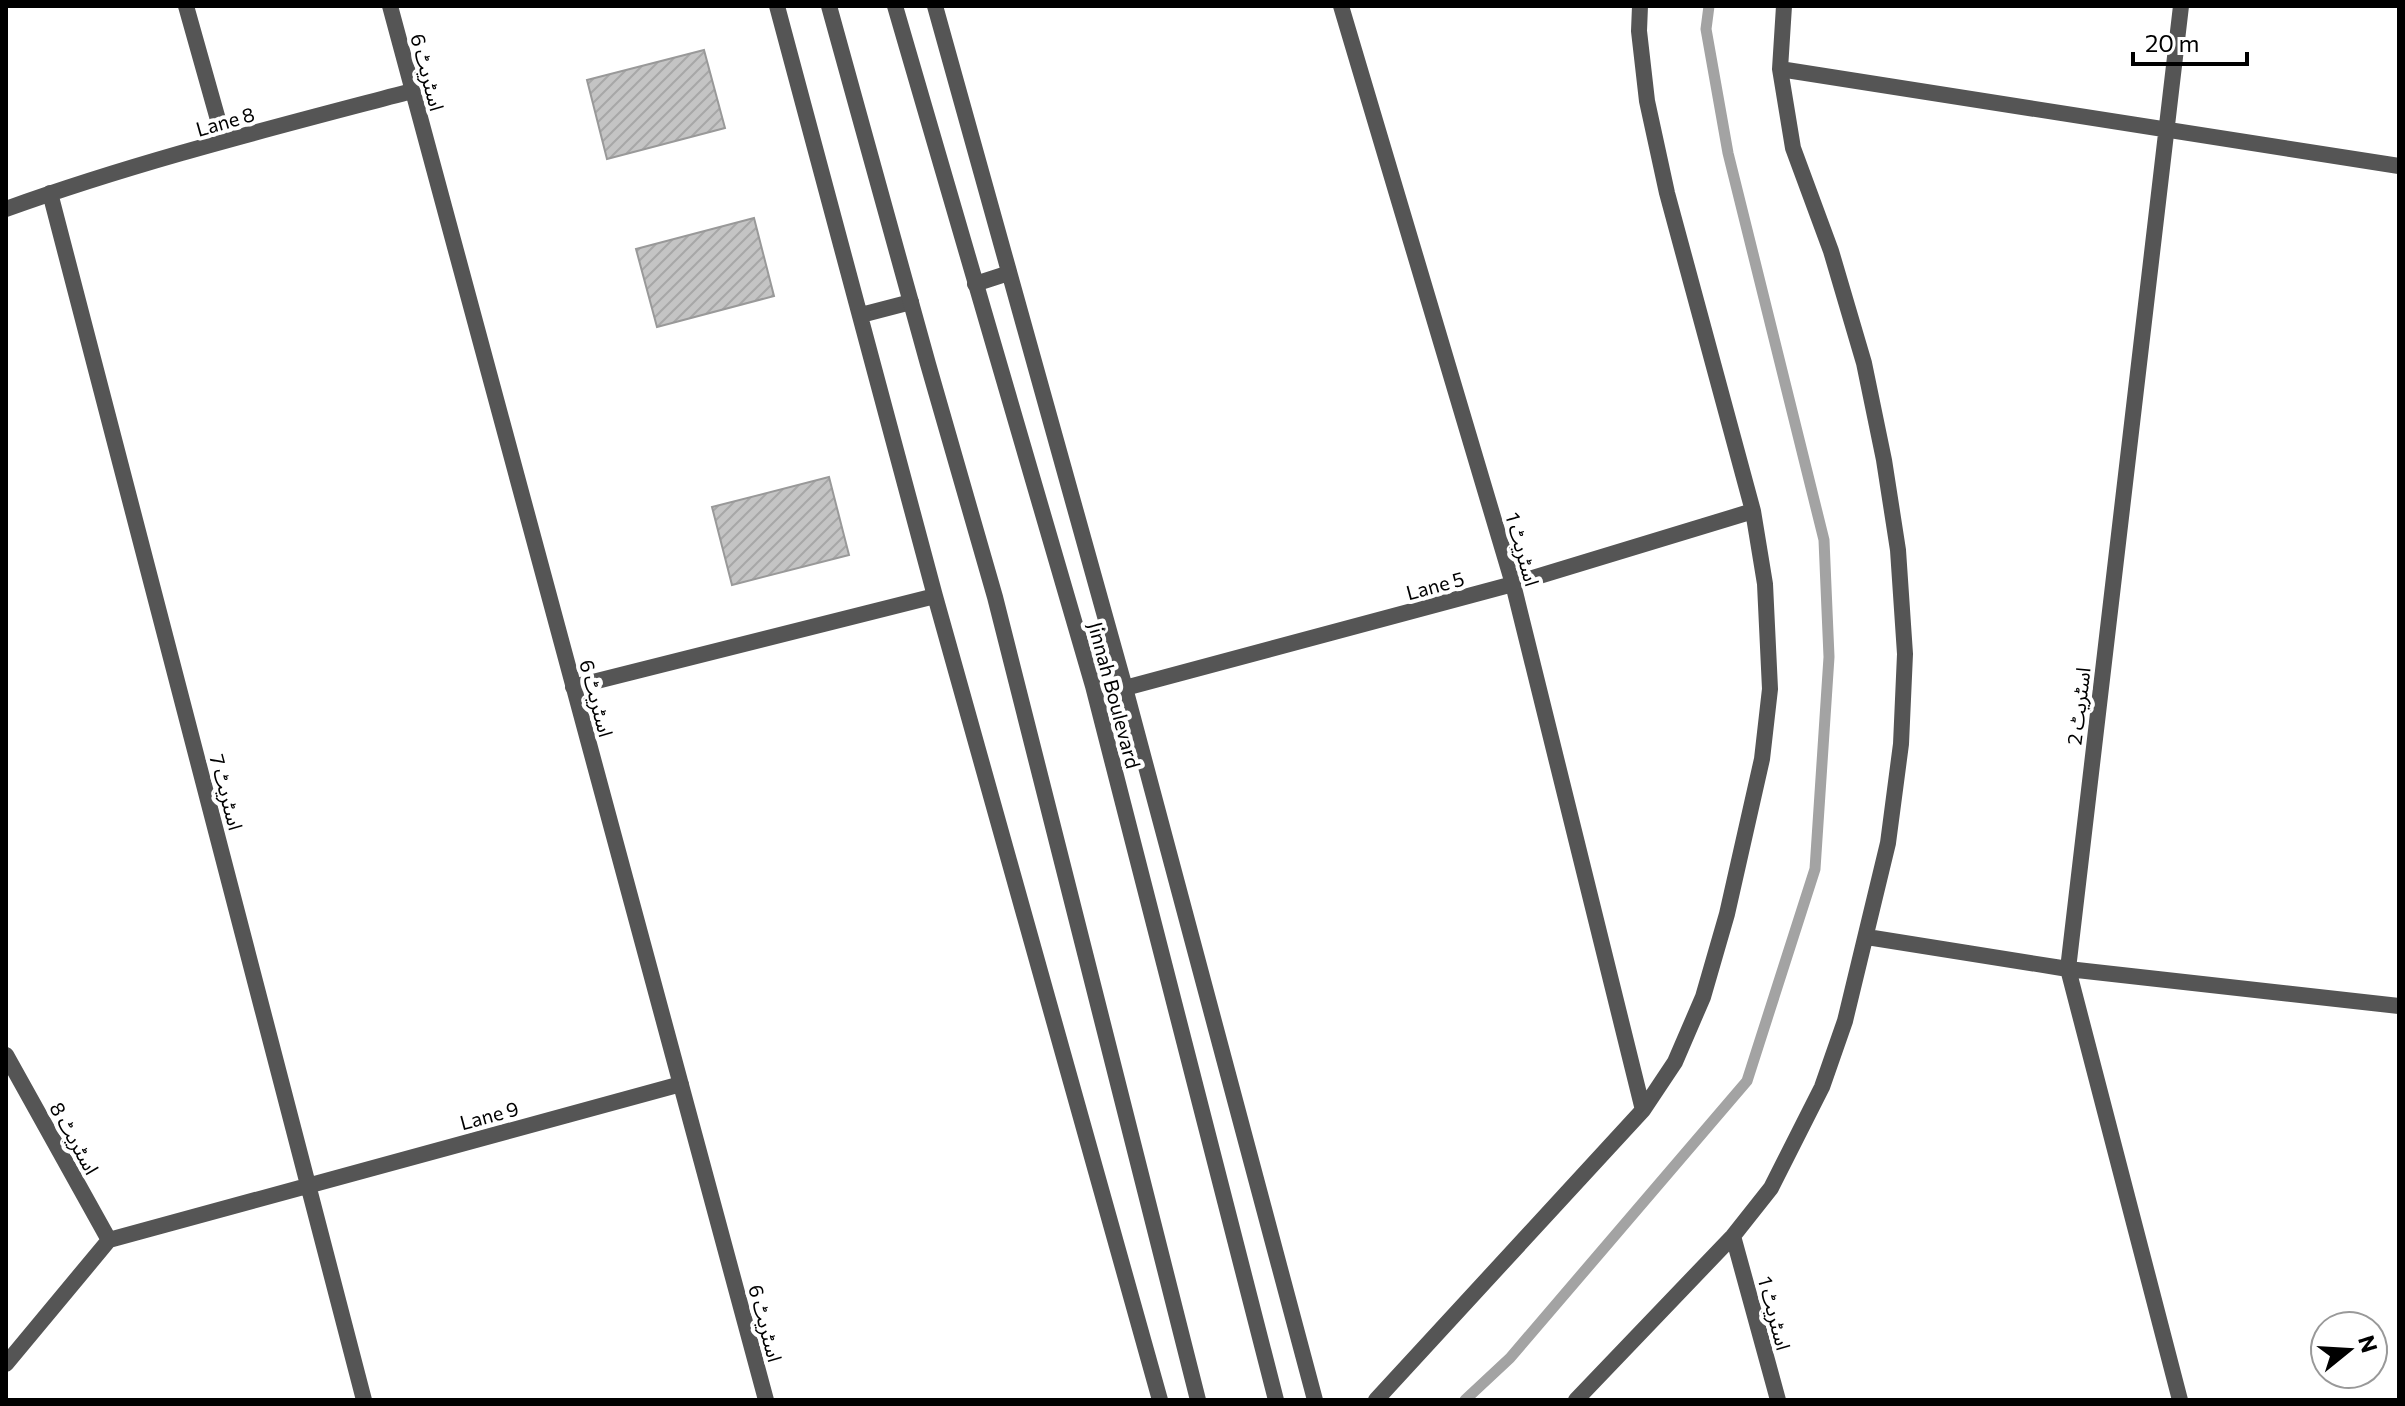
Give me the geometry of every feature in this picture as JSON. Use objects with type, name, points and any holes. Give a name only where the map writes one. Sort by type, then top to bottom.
[{"type":"street","points":[[186,6],[224,141]]},
{"type":"street","name":"اسٹریٹ 6","points":[[390,6],[766,1400]]},
{"type":"street","points":[[777,6],[935,596],[1160,1400]]},
{"type":"street","points":[[829,6],[995,597],[1198,1400]]},
{"type":"street","name":"Jinnah Boulevard","points":[[895,6],[1093,686],[1276,1400]]},
{"type":"street","points":[[935,6],[1125,688],[1315,1400]]},
{"type":"street","name":"اسٹریٹ 1","points":[[1341,6],[1513,584],[1643,1110]]},
{"type":"street","points":[[1376,1400],[1643,1110],[1675,1062],[1703,997],[1727,914],[1762,759],[1770,689],[1765,584],[1753,511],[1667,193],[1647,101],[1639,31],[1640,6]]},
{"type":"street","points":[[1576,1400],[1733,1236],[1771,1188],[1822,1087],[1845,1021],[1888,843],[1901,744],[1905,654],[1898,550],[1864,363],[1831,251],[1793,148],[1780,69],[1784,6]]},
{"type":"street","name":"اسٹریٹ 2","points":[[2180,1400],[2068,969],[2181,6]]},
{"type":"street","points":[[1780,69],[2399,166]]},
{"type":"street","name":"Lane 8","points":[[50,193],[224,141],[412,91]]},
{"type":"street","points":[[6,209],[50,193]]},
{"type":"street","name":"اسٹریٹ 7","points":[[50,193],[364,1400]]},
{"type":"street","points":[[975,284],[1009,273]]},
{"type":"street","points":[[861,315],[911,302]]},
{"type":"street","name":"Lane 5","points":[[1125,688],[1513,584],[1753,511]]},
{"type":"street","points":[[573,687],[935,596]]},
{"type":"street","points":[[1867,937],[2068,969],[2399,1006]]},
{"type":"street","name":"اسٹریٹ 8","points":[[6,1055],[109,1240]]},
{"type":"street","name":"Lane 9","points":[[308,1184],[681,1084]]},
{"type":"street","points":[[6,1364],[109,1240],[308,1184]]},
{"type":"street","name":"اسٹریٹ 1","points":[[1733,1236],[1778,1400]]},
{"type":"building","points":[[704,50],[725,128],[607,159],[587,80]]},
{"type":"building","points":[[754,218],[774,296],[657,327],[636,249]]},
{"type":"building","points":[[829,477],[849,555],[732,585],[712,507]]},
{"type":"waterway","points":[[1465,1400],[1510,1358],[1747,1081],[1815,869],[1829,657],[1824,540],[1728,153],[1706,29],[1709,6]]}]
